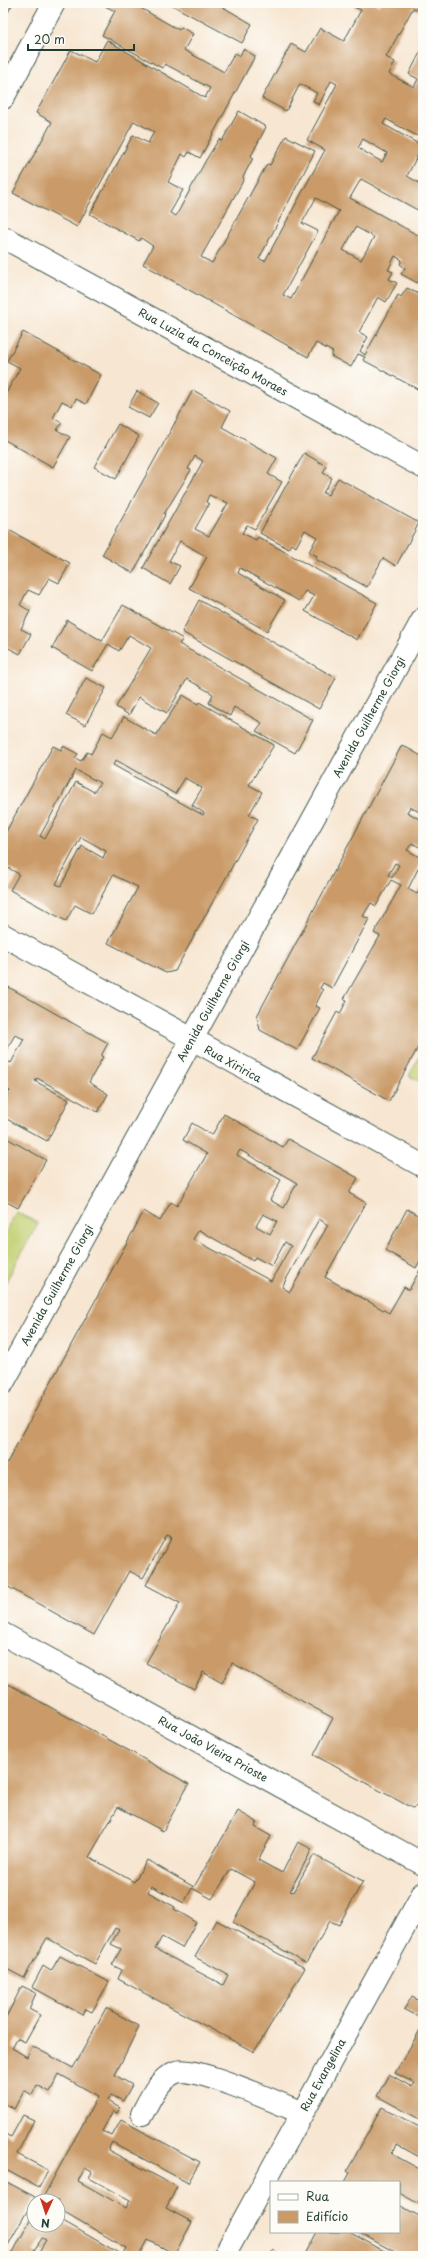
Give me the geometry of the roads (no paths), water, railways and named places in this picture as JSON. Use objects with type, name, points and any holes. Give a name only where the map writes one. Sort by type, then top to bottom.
[{"type":"street","points":[[3,98],[54,3]]},
{"type":"street","name":"Rua Luzia da Conceição Moraes","points":[[3,237],[423,467]]},
{"type":"street","name":"Avenida Guilherme Giorgi","points":[[3,1383],[423,619]]},
{"type":"street","name":"Rua Xiririca","points":[[3,935],[191,1040],[423,1166]]},
{"type":"street","name":"Rua João Vieira Prioste","points":[[3,1634],[423,1864]]},
{"type":"street","name":"Rua Evangelina","points":[[224,2256],[423,1893]]},
{"type":"street","points":[[142,2114],[160,2083],[176,2072],[200,2073],[302,2113]]}]
